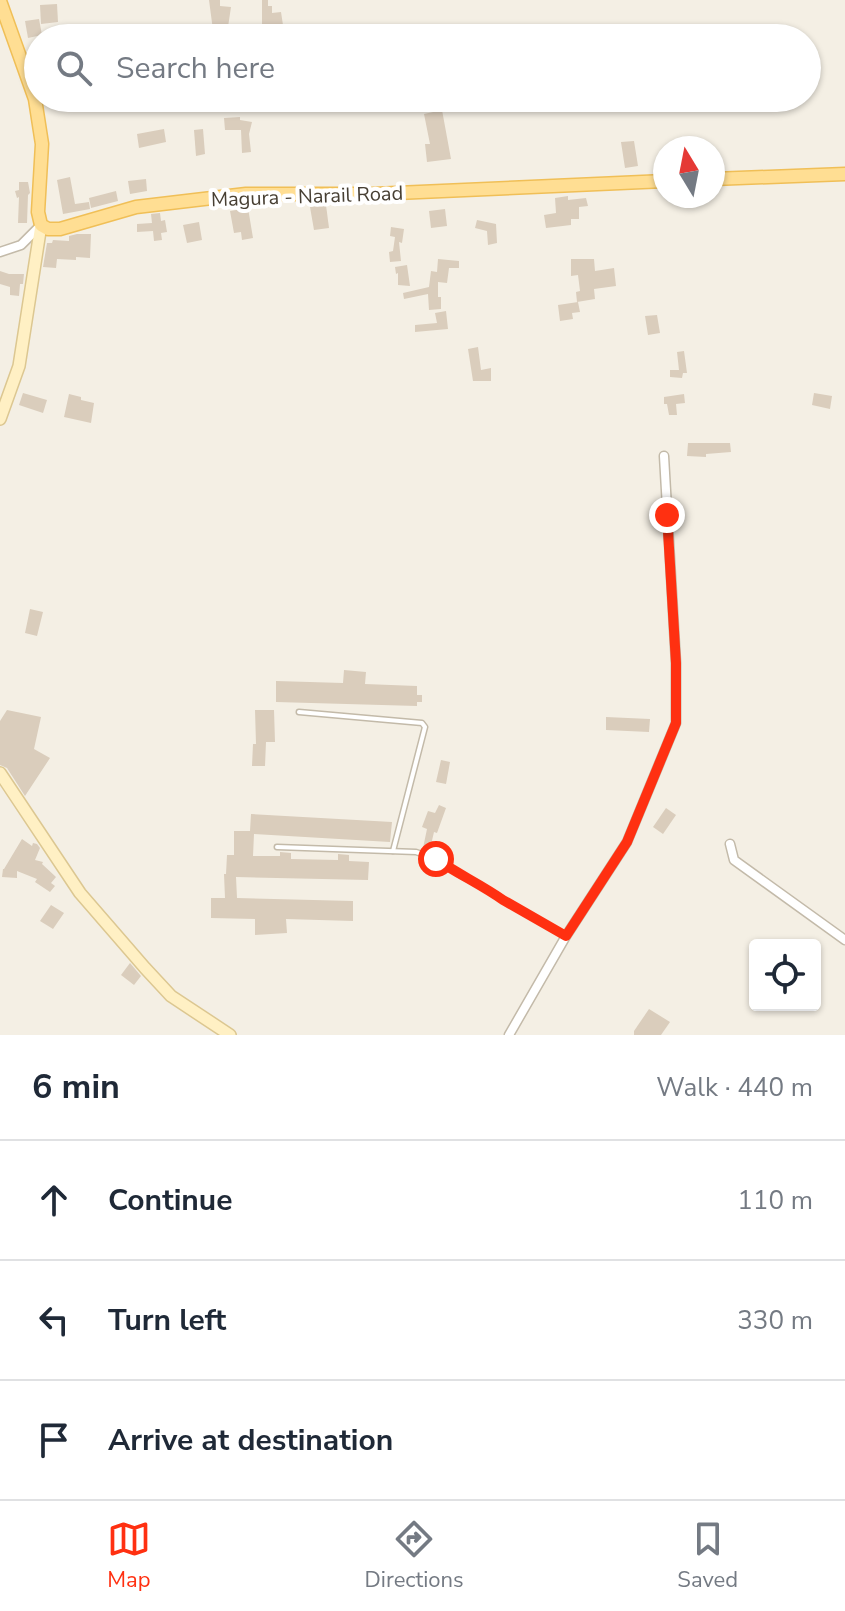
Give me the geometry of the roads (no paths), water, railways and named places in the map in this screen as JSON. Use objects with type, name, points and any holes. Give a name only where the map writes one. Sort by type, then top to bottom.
[{"type":"main road","points":[[0,1],[24,68]]},
{"type":"main road","points":[[37,112],[42,144],[38,212],[41,225]]},
{"type":"main road","points":[[725,179],[845,174]]},
{"type":"main road","name":"Magura - Narail Road","points":[[41,225],[48,229],[60,229],[136,207],[246,194],[374,194],[653,182]]},
{"type":"street","points":[[0,252],[21,245],[41,225]]},
{"type":"street","points":[[0,419],[19,366],[41,225]]},
{"type":"street","points":[[509,1035],[566,936],[627,842],[676,723],[676,663],[664,456]]},
{"type":"street","points":[[0,773],[80,893],[145,968],[171,996],[230,1035]]},
{"type":"street","points":[[730,844],[734,860],[845,940]]},
{"type":"lane","points":[[299,712],[422,723],[425,727],[393,851]]},
{"type":"lane","points":[[277,847],[416,852],[436,859],[566,936]]}]
